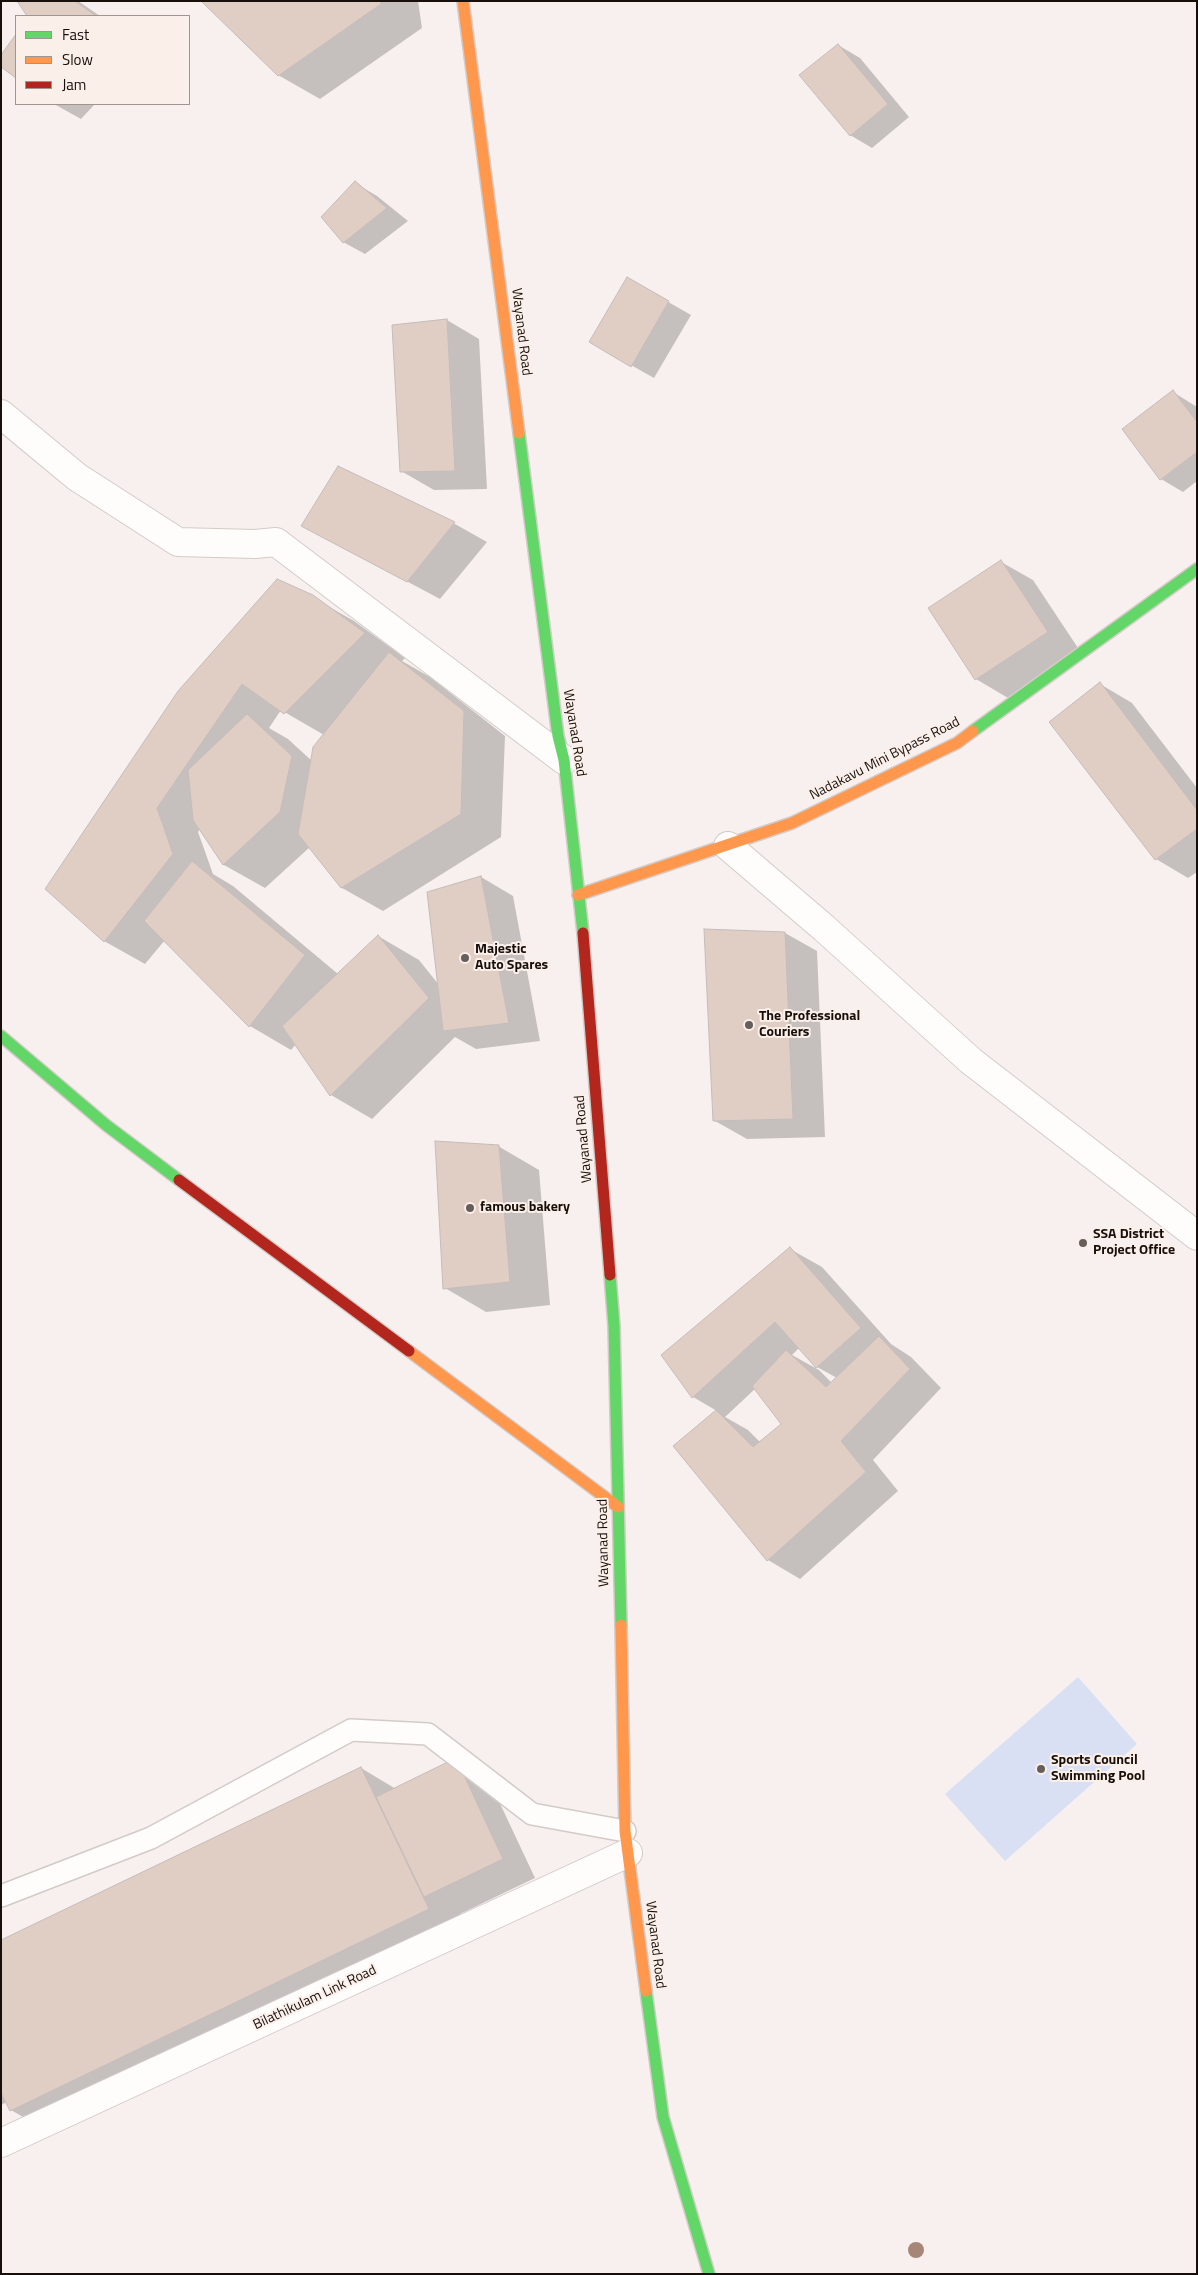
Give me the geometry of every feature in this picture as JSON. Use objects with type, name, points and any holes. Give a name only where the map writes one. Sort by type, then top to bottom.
[{"type":"main road","name":"Wayanad Road","points":[[463,1],[558,736],[564,760],[578,895],[614,1326],[627,1842],[663,2117],[709,2274]]},
{"type":"main road","name":"Nadakavu Mini Bypass Road","points":[[578,895],[792,823],[957,742],[1197,569]]},
{"type":"main road","points":[[1,1036],[106,1126],[618,1507]]},
{"type":"street","points":[[1,414],[77,478],[178,542],[255,544],[276,542],[564,760]]},
{"type":"street","points":[[728,846],[824,928],[970,1061],[1197,1236]]},
{"type":"street","name":"Bilathikulam Link Road","points":[[1,2143],[627,1842]]},
{"type":"lane","points":[[1,1896],[150,1838],[351,1730],[428,1734],[532,1814],[627,1842]]},
{"type":"water","name":"Sports Council Swimming Pool","points":[[1078,1677],[1137,1744],[1005,1861],[945,1794]]},
{"type":"building","points":[[17,1],[75,1],[95,15],[26,15]]},
{"type":"building","points":[[201,1],[381,1],[381,4],[278,76]]},
{"type":"building","points":[[15,35],[15,77],[1,67],[1,55]]},
{"type":"building","points":[[838,44],[888,104],[850,136],[799,75]]},
{"type":"building","points":[[355,181],[387,208],[343,243],[321,217]]},
{"type":"building","points":[[627,277],[669,301],[631,367],[589,342]]},
{"type":"building","points":[[447,319],[455,471],[400,472],[392,325]]},
{"type":"building","points":[[1173,390],[1197,422],[1197,452],[1160,480],[1122,429]]},
{"type":"building","points":[[338,466],[455,522],[407,582],[301,526]]},
{"type":"building","points":[[1001,560],[1048,632],[975,680],[928,608]]},
{"type":"building","points":[[277,579],[313,595],[365,633],[284,714],[242,684],[157,808],[173,854],[104,942],[45,889],[178,691]]},
{"type":"building","points":[[389,652],[464,711],[461,814],[341,888],[298,834],[313,747]]},
{"type":"building","points":[[1100,682],[1197,810],[1197,829],[1155,860],[1049,722]]},
{"type":"building","points":[[247,714],[292,756],[280,812],[223,865],[193,820],[188,770]]},
{"type":"building","points":[[192,861],[305,955],[249,1027],[144,921]]},
{"type":"building","name":"Majestic Auto Spares","points":[[481,876],[509,1023],[443,1031],[427,892]]},
{"type":"building","name":"The Professional Couriers","points":[[704,929],[785,932],[793,1119],[713,1121]]},
{"type":"building","points":[[378,935],[429,998],[330,1096],[282,1026]]},
{"type":"building","points":[[435,1141],[499,1145],[510,1282],[443,1289]]},
{"type":"building","points":[[790,1247],[861,1328],[816,1368],[775,1322],[692,1398],[661,1355]]},
{"type":"building","points":[[879,1336],[910,1369],[841,1441],[866,1472],[767,1561],[673,1446],[716,1410],[753,1447],[781,1424],[752,1386],[786,1350],[826,1387]]},
{"type":"building","points":[[456,1758],[503,1859],[424,1897],[376,1797]]},
{"type":"building","points":[[361,1767],[429,1909],[10,2111],[1,2093],[1,1940]]},
{"type":"traffic: fast","points":[[519,433],[558,736],[564,760],[583,933]]},
{"type":"traffic: fast","points":[[973,731],[1197,569]]},
{"type":"traffic: fast","points":[[1,1036],[106,1125],[179,1180]]},
{"type":"traffic: fast","points":[[610,1275],[614,1326],[621,1625]]},
{"type":"traffic: fast","points":[[646,1991],[663,2117],[709,2274]]},
{"type":"traffic: slow","points":[[463,1],[519,433]]},
{"type":"traffic: slow","points":[[578,895],[792,823],[957,743],[973,731]]},
{"type":"traffic: slow","points":[[409,1351],[618,1507]]},
{"type":"traffic: slow","points":[[621,1625],[625,1831],[646,1991]]},
{"type":"traffic: jam","points":[[583,933],[610,1275]]},
{"type":"traffic: jam","points":[[179,1180],[409,1351]]},
{"type":"place","name":"Majestic Auto Spares","points":[[465,958]]},
{"type":"place","name":"The Professional Couriers","points":[[749,1025]]},
{"type":"place","name":"famous bakery","points":[[470,1208]]},
{"type":"place","name":"SSA District Project Office","points":[[1083,1243]]},
{"type":"place","name":"Sports Council Swimming Pool","points":[[1041,1769]]}]
